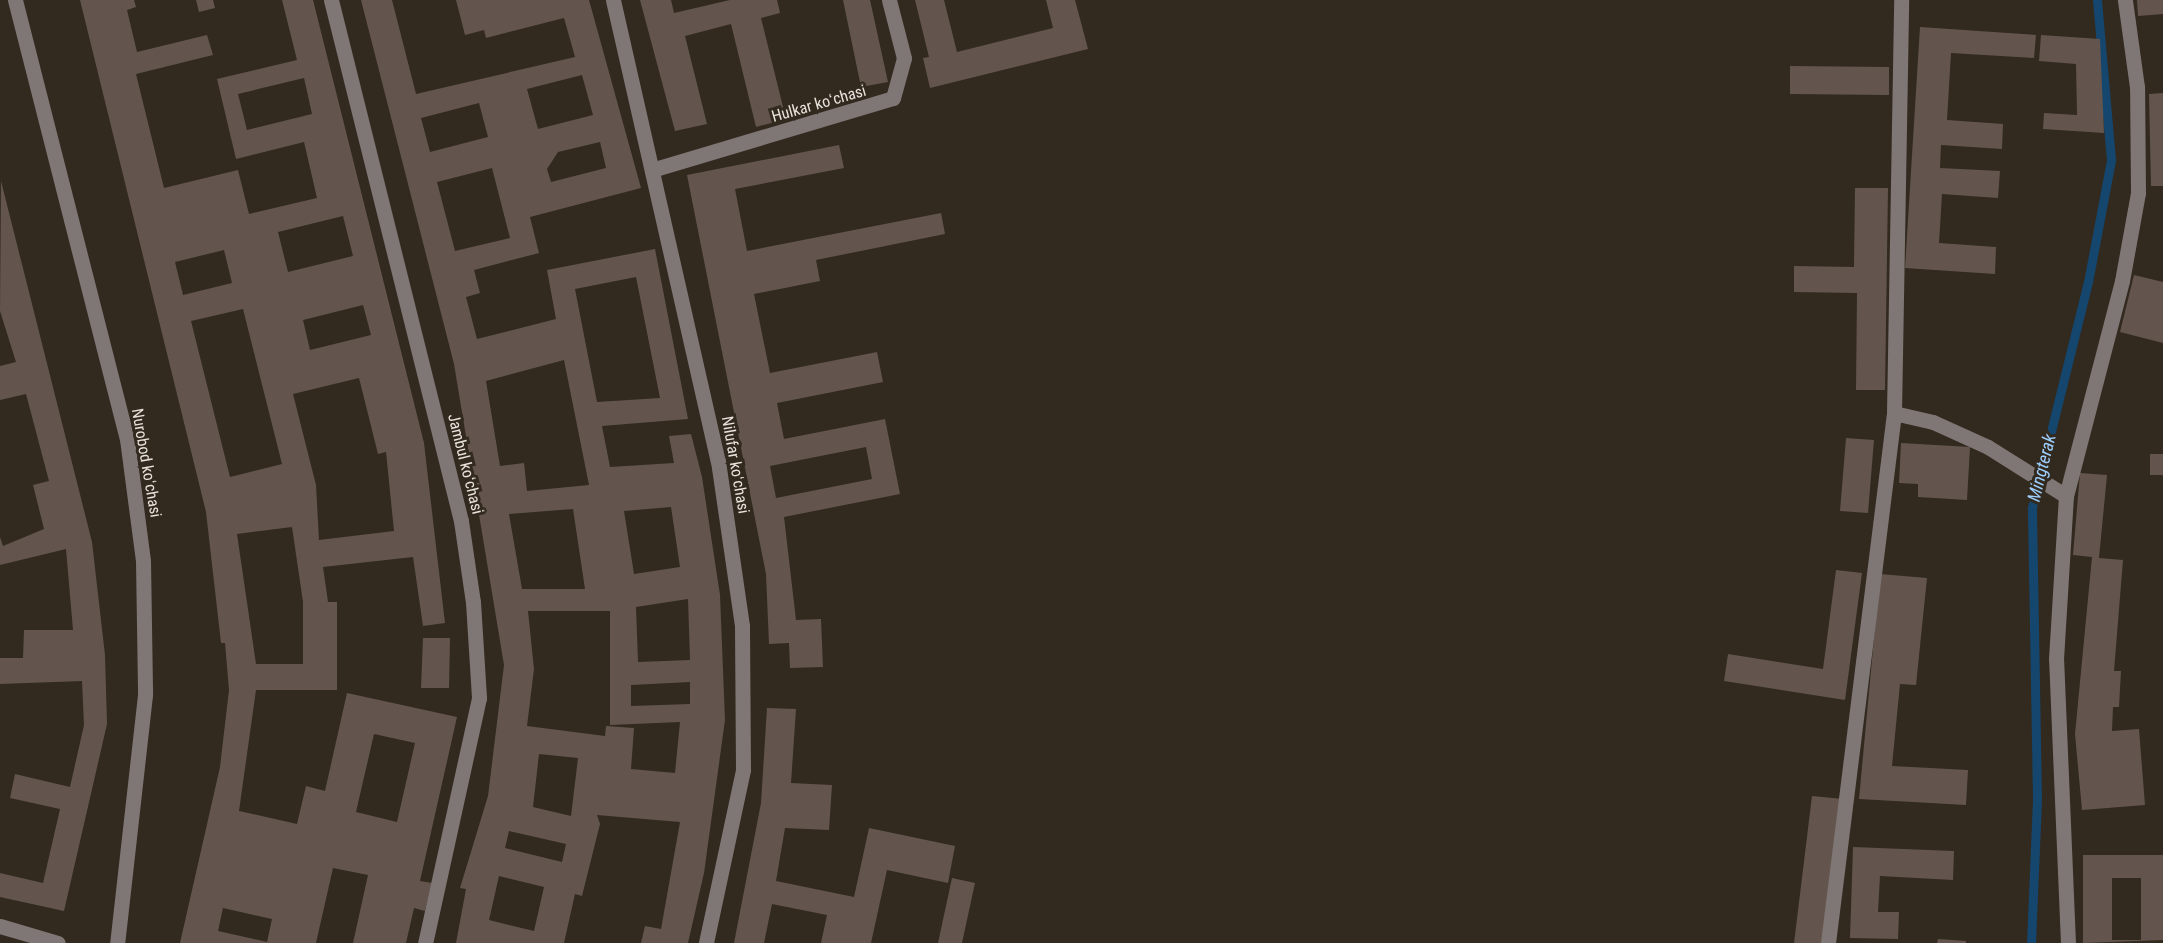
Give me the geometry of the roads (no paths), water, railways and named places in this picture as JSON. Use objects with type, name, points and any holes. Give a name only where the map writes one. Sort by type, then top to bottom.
[{"type":"street","name":"Nurobod koʻchasi","points":[[15,0],[127,439],[143,561],[145,695],[117,943]]},
{"type":"street","name":"Jambul koʻchasi","points":[[331,0],[460,521],[473,602],[479,698],[425,943]]},
{"type":"street","name":"Nilufar koʻchasi","points":[[613,0],[655,169],[718,461],[742,626],[743,770],[706,943]]},
{"type":"street","name":"Hulkar koʻchasi","points":[[655,169],[893,98],[904,58],[889,0]]},
{"type":"street","points":[[1828,943],[1894,412],[1901,0]]},
{"type":"street","points":[[2068,943],[2056,659],[2066,496],[2122,281],[2138,193],[2140,143],[2125,0]]},
{"type":"street","points":[[1894,412],[1933,422],[1988,447],[2048,488],[2066,496]]},
{"type":"street","points":[[0,926],[58,943]]},
{"type":"waterway","name":"Mingterak","points":[[2031,943],[2037,799],[2032,508],[2088,282],[2111,160],[2097,0]]}]
